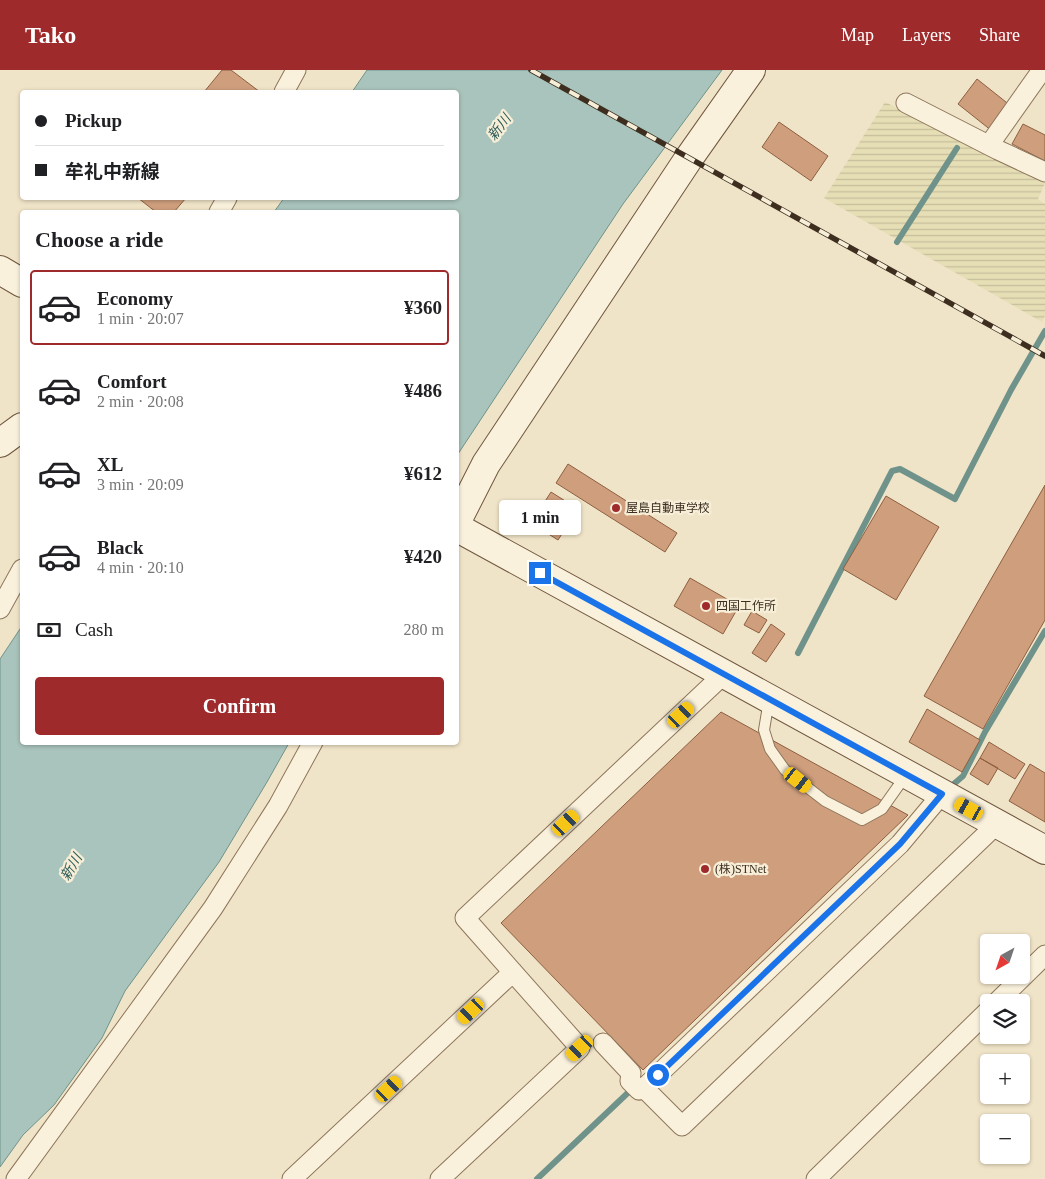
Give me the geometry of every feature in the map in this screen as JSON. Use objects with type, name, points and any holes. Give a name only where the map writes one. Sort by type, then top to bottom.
[{"type":"main road","points":[[459,519],[486,464],[689,158],[751,70]]},
{"type":"main road","points":[[0,270],[20,282]]},
{"type":"main road","points":[[0,443],[20,428]]},
{"type":"main road","points":[[459,527],[1045,850]]},
{"type":"street","points":[[285,90],[296,70]]},
{"type":"street","points":[[989,145],[1042,70]]},
{"type":"street","points":[[906,103],[1045,172]]},
{"type":"street","points":[[0,610],[20,573]]},
{"type":"street","points":[[440,1179],[580,1048],[465,918],[724,674]]},
{"type":"street","points":[[16,1179],[213,908],[278,806],[312,745]]},
{"type":"street","points":[[603,1043],[631,1073],[630,1081],[639,1090],[644,1088],[900,844],[942,794]]},
{"type":"street","points":[[644,1088],[682,1126],[997,824]]},
{"type":"street","points":[[1005,994],[1045,955]]},
{"type":"street","points":[[292,1179],[513,972]]},
{"type":"street","points":[[816,1179],[980,1019]]},
{"type":"lane","points":[[769,699],[764,730],[770,749],[785,770],[824,801],[862,820],[882,809],[906,774]]},
{"type":"shaded area","points":[[885,102],[1045,183],[1038,199],[1045,204],[1045,316],[1042,322],[824,198]]},
{"type":"water","name":"新川","points":[[367,70],[722,70],[623,204],[459,452],[459,210],[275,210],[283,200],[459,200],[459,90],[353,90]]},
{"type":"water","name":"新川","points":[[20,629],[20,745],[288,745],[219,862],[125,991],[102,1038],[54,1105],[23,1135],[0,1167],[0,659]]},
{"type":"building","points":[[222,70],[231,70],[257,90],[206,90]]},
{"type":"building","points":[[977,79],[1011,106],[992,131],[958,104]]},
{"type":"building","points":[[779,122],[828,156],[811,181],[762,147]]},
{"type":"building","points":[[1023,124],[1045,135],[1045,161],[1012,144]]},
{"type":"building","points":[[141,200],[184,200],[176,210],[153,210]]},
{"type":"building","name":"屋島自動車学校","points":[[568,464],[677,533],[665,552],[556,483]]},
{"type":"building","points":[[1045,485],[1045,620],[983,729],[924,696]]},
{"type":"building","points":[[551,492],[578,509],[558,540],[531,523]]},
{"type":"building","points":[[886,496],[939,527],[896,600],[843,569]]},
{"type":"building","name":"四国工作所","points":[[690,578],[739,606],[723,634],[674,606]]},
{"type":"building","points":[[752,611],[767,620],[759,633],[744,625]]},
{"type":"building","points":[[771,624],[785,634],[766,662],[752,653]]},
{"type":"building","points":[[927,709],[980,740],[962,772],[909,742]]},
{"type":"building","name":"(株)STNet","points":[[721,712],[908,815],[643,1070],[501,923]]},
{"type":"building","points":[[989,742],[1025,764],[1015,779],[980,758]]},
{"type":"building","points":[[980,758],[998,768],[988,785],[970,774]]},
{"type":"building","points":[[1030,764],[1045,773],[1045,822],[1009,801]]},
{"type":"waterway","points":[[897,242],[957,148]]},
{"type":"waterway","points":[[798,653],[892,471],[900,469],[955,499],[1011,390],[1045,331]]},
{"type":"waterway","points":[[948,789],[963,776],[985,732],[1045,631]]},
{"type":"waterway","points":[[537,1179],[633,1088]]},
{"type":"railway","points":[[531,70],[1045,356]]},
{"type":"place","name":"屋島自動車学校","points":[[616,508]]},
{"type":"place","name":"四国工作所","points":[[706,606]]},
{"type":"place","name":"(株)STNet","points":[[705,869]]},
{"type":"route","points":[[540,573],[942,794],[900,844],[658,1075]]}]
